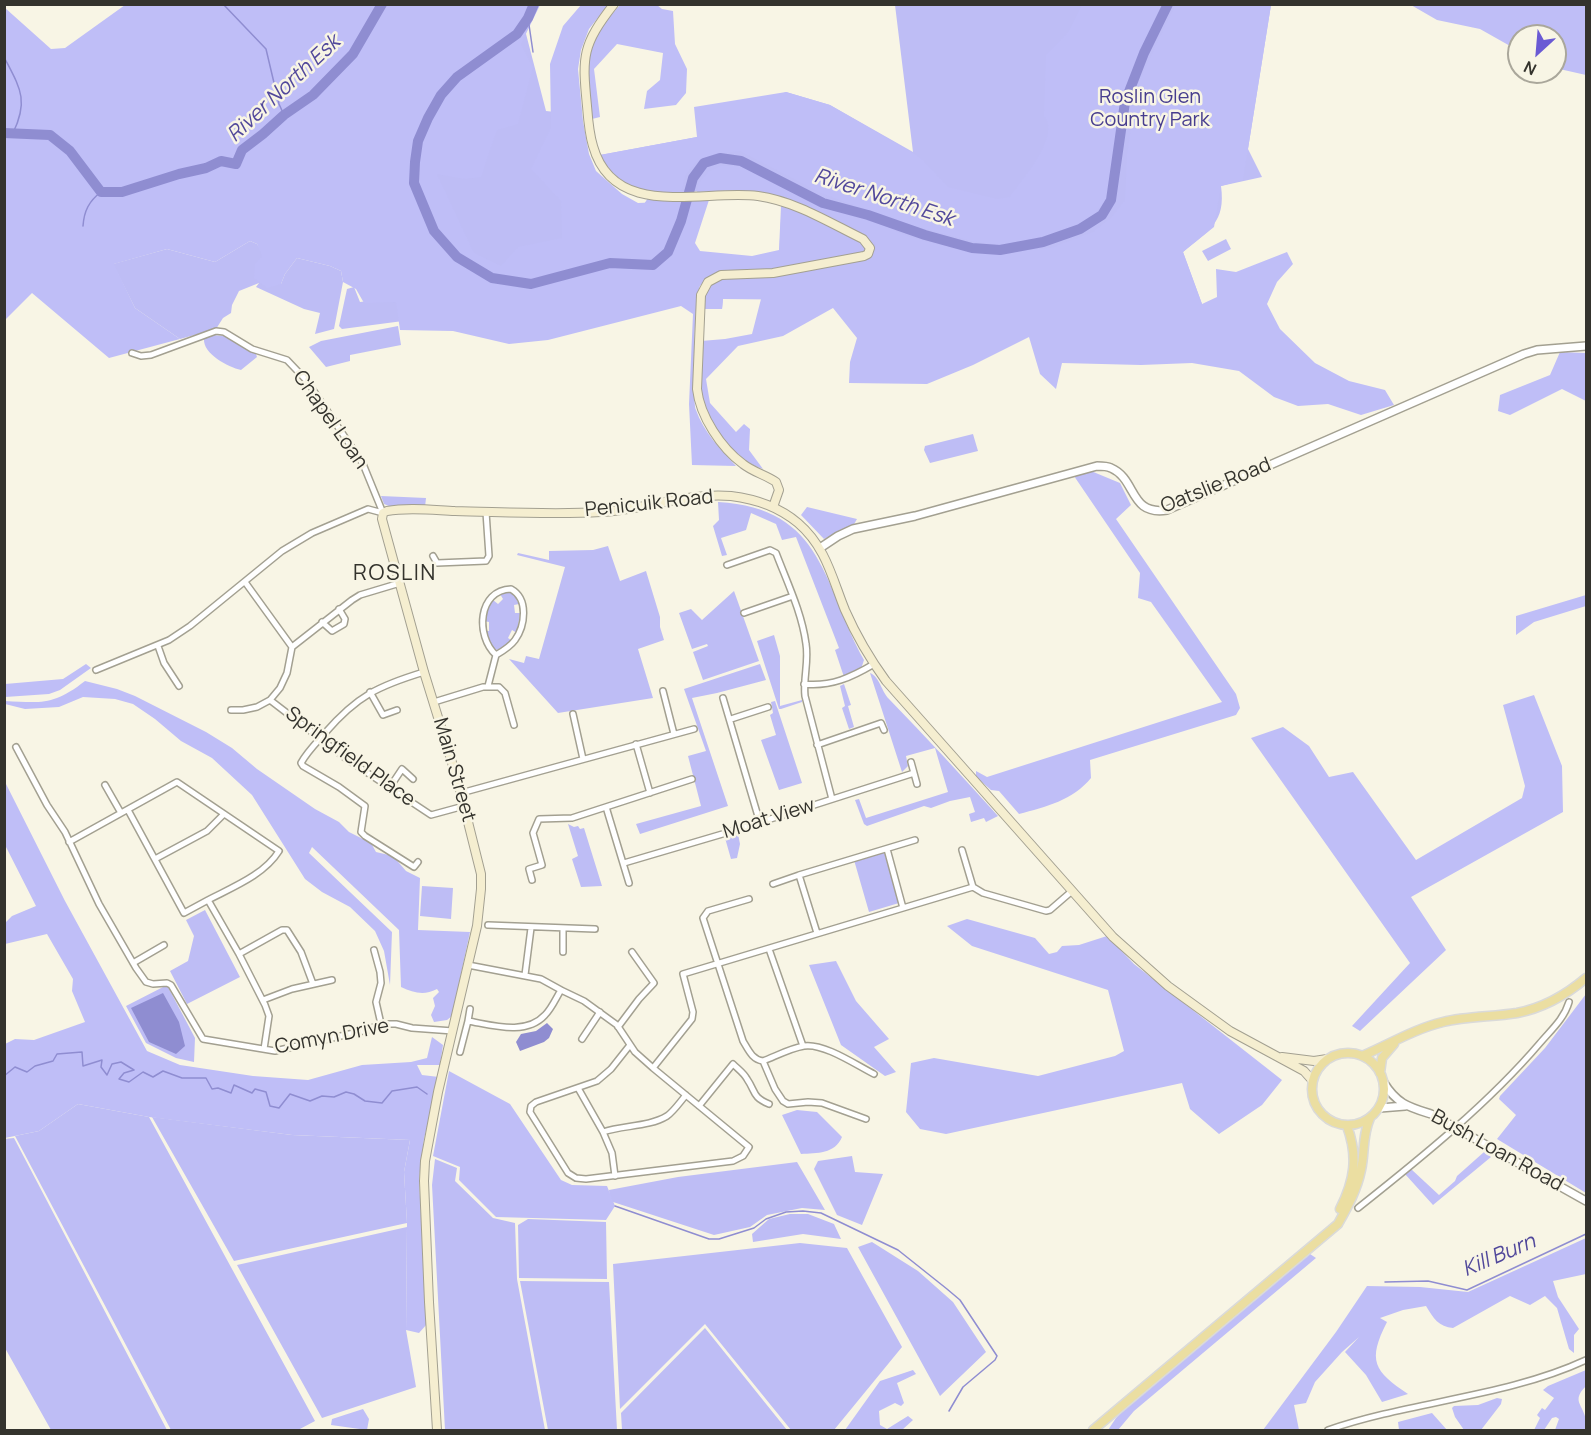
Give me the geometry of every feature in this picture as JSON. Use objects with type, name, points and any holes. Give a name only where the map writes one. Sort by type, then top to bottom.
[{"type":"main road","points":[[614,4],[591,38],[584,68],[592,145],[604,171],[630,189],[645,194],[670,198],[755,196],[777,199],[863,239],[870,248],[868,254],[864,256],[810,267],[751,276],[721,275],[714,278],[704,288],[700,312],[698,402],[713,430],[734,457],[757,473],[772,479],[779,486],[773,507]]},
{"type":"main road","name":"Penicuik Road","points":[[383,513],[390,510],[600,512],[638,509],[675,499],[716,496],[743,498],[773,507],[798,524],[820,548],[833,574],[845,609],[874,664],[902,700],[1113,937],[1168,986],[1230,1031],[1304,1071],[1312,1080]]},
{"type":"main road","name":"Main Street","points":[[383,513],[382,519],[424,672],[461,793],[481,874],[477,926],[429,1138],[424,1181],[437,1431]]},
{"type":"main road","points":[[1362,1056],[1419,1029],[1446,1021],[1518,1012],[1541,1006],[1575,988],[1587,978]]},
{"type":"main road","points":[[1380,1072],[1382,1058],[1388,1049],[1403,1036]]},
{"type":"main road","points":[[1278,1056],[1314,1061],[1342,1053],[1362,1056],[1380,1072],[1384,1083],[1380,1108],[1370,1118],[1357,1125],[1347,1126],[1328,1120],[1319,1112],[1311,1093],[1312,1080],[1320,1065],[1327,1059]]},
{"type":"main road","points":[[1093,1431],[1338,1224],[1357,1188],[1362,1167],[1366,1128],[1370,1118]]},
{"type":"main road","points":[[1323,1236],[1347,1196],[1353,1174],[1353,1143],[1347,1126]]},
{"type":"street","name":"Chapel Loan","points":[[132,353],[135,356],[151,355],[216,331],[224,332],[252,349],[287,360],[307,381],[363,464],[383,513]]},
{"type":"street","name":"Oatslie Road","points":[[820,548],[854,529],[915,516],[1097,466],[1110,467],[1121,476],[1137,500],[1147,509],[1156,512],[1167,510],[1524,354],[1537,350],[1587,346]]},
{"type":"street","points":[[96,670],[158,646],[190,626],[282,551],[312,532],[368,510],[383,513]]},
{"type":"street","points":[[433,556],[434,567],[486,561],[489,556],[486,512]]},
{"type":"street","points":[[727,565],[774,550],[793,596],[806,642],[804,684],[832,800]]},
{"type":"street","points":[[245,582],[292,647]]},
{"type":"street","points":[[231,710],[257,707],[270,700],[280,688],[287,673],[292,647],[339,609],[360,595],[400,583]]},
{"type":"street","points":[[488,686],[496,655],[513,642],[522,627],[523,604],[511,589],[501,591],[491,599],[482,620],[483,638],[489,649],[496,655]]},
{"type":"street","points":[[744,613],[793,596]]},
{"type":"street","points":[[322,622],[332,631],[344,624],[345,619],[339,609]]},
{"type":"street","points":[[158,646],[164,663],[178,684],[170,686]]},
{"type":"street","points":[[804,684],[842,681],[874,664]]},
{"type":"street","points":[[418,862],[414,867],[365,836],[362,832],[365,806],[339,787],[303,766],[302,763],[341,715],[370,692],[393,681],[424,672]]},
{"type":"street","points":[[434,702],[488,686],[499,687],[505,693],[514,725]]},
{"type":"street","points":[[663,691],[674,734]]},
{"type":"street","points":[[370,692],[383,715],[397,710]]},
{"type":"street","points":[[723,698],[760,823]]},
{"type":"street","name":"Springfield Place","points":[[270,700],[348,760],[431,815],[464,806]]},
{"type":"street","points":[[730,719],[766,709]]},
{"type":"street","points":[[573,714],[582,759]]},
{"type":"street","points":[[817,745],[881,723],[884,730]]},
{"type":"street","points":[[461,793],[694,729]]},
{"type":"street","points":[[636,744],[650,793]]},
{"type":"street","points":[[16,747],[133,963],[164,945]]},
{"type":"street","points":[[911,762],[917,784]]},
{"type":"street","points":[[390,787],[402,770],[407,771],[413,779]]},
{"type":"street","name":"Moat View","points":[[624,863],[760,823],[914,773]]},
{"type":"street","points":[[532,880],[529,869],[542,865],[533,833],[539,819],[565,819],[650,793],[685,785],[692,779]]},
{"type":"street","points":[[69,842],[177,782],[279,851],[263,870],[184,913],[128,810]]},
{"type":"street","points":[[105,784],[121,813]]},
{"type":"street","points":[[606,807],[629,883]]},
{"type":"street","points":[[155,860],[207,831],[224,814]]},
{"type":"street","points":[[773,884],[915,840]]},
{"type":"street","points":[[887,849],[903,908]]},
{"type":"street","points":[[962,850],[961,859],[973,887],[983,893],[1046,912],[1072,891]]},
{"type":"street","points":[[799,875],[817,933]]},
{"type":"street","points":[[653,1068],[692,1019],[693,1012],[683,974],[973,887]]},
{"type":"street","points":[[749,899],[708,911],[703,921],[743,1041],[750,1054],[764,1061],[803,1046],[826,1050],[874,1074]]},
{"type":"street","points":[[208,900],[263,1000],[269,1016],[264,1049]]},
{"type":"street","points":[[488,926],[595,929]]},
{"type":"street","points":[[525,975],[531,928]]},
{"type":"street","points":[[563,928],[563,952]]},
{"type":"street","points":[[239,954],[282,930],[287,930],[301,952],[313,984]]},
{"type":"street","points":[[769,949],[803,1046]]},
{"type":"street","points":[[374,950],[380,972],[381,983],[376,1002],[381,1024]]},
{"type":"street","points":[[618,1027],[654,983],[632,952]]},
{"type":"street","name":"Comyn Drive","points":[[133,963],[146,982],[171,985],[203,1039],[275,1051],[367,1030],[381,1024],[453,1031]]},
{"type":"street","points":[[468,965],[542,979],[600,1012],[618,1027],[630,1045],[653,1068],[749,1147],[743,1156],[733,1161],[586,1179],[576,1178],[568,1173],[530,1112],[531,1106],[536,1102],[597,1081],[611,1069],[630,1045]]},
{"type":"street","points":[[263,1000],[292,989],[332,980]]},
{"type":"street","points":[[468,1021],[505,1028],[528,1025],[540,1020],[547,1013],[561,990]]},
{"type":"street","points":[[1358,1208],[1455,1127],[1516,1071],[1563,1016],[1569,1002]]},
{"type":"street","points":[[460,1052],[470,1009]]},
{"type":"street","points":[[582,1039],[600,1012]]},
{"type":"street","points":[[764,1061],[775,1089],[783,1101],[788,1104],[822,1103],[866,1119]]},
{"type":"street","points":[[699,1106],[733,1064],[747,1078],[753,1093],[760,1100],[769,1104]]},
{"type":"street","name":"Bush Loan Road","points":[[1384,1083],[1391,1095],[1405,1106],[1431,1114],[1587,1202]]},
{"type":"street","points":[[578,1088],[612,1153],[615,1176]]},
{"type":"street","points":[[603,1132],[617,1127],[657,1121],[669,1114],[686,1095]]},
{"type":"street","name":"Bush Loan Road","points":[[1380,1108],[1405,1106]]},
{"type":"street","points":[[1328,1431],[1365,1418],[1534,1380],[1587,1360]]},
{"type":"green space","points":[[125,5],[540,5],[521,44],[533,67],[518,124],[497,130],[481,177],[464,179],[437,174],[474,253],[501,266],[518,247],[562,238],[561,201],[531,169],[551,127],[550,64],[563,26],[581,5],[608,5],[589,29],[581,50],[578,69],[583,121],[589,154],[596,171],[622,194],[638,203],[709,200],[695,243],[700,251],[752,256],[779,250],[781,206],[840,230],[861,242],[866,248],[857,253],[818,263],[707,279],[700,286],[696,308],[694,347],[696,410],[708,433],[736,466],[692,465],[689,404],[693,314],[681,306],[548,340],[509,344],[453,331],[400,330],[396,302],[364,303],[356,289],[343,282],[341,271],[330,266],[297,258],[285,274],[281,284],[267,288],[254,278],[255,264],[262,256],[257,244],[250,241],[215,262],[167,249],[114,264],[135,308],[180,339],[109,358],[32,293],[5,320],[4,7],[51,49],[65,48]]},
{"type":"green space","points":[[620,5],[657,5],[662,9],[673,11],[675,44],[687,69],[686,93],[676,105],[644,109],[647,91],[660,80],[663,53],[617,44],[594,69],[600,117],[592,119],[589,58],[598,34]]},
{"type":"green space","name":"Roslin Glen Country Park","points":[[895,5],[1271,5],[1248,149],[1262,177],[1221,186],[1221,209],[1214,225],[1183,252],[1202,304],[723,299],[722,309],[706,289],[778,276],[782,199],[741,191],[670,193],[671,215],[532,282],[459,255],[419,153],[525,30],[546,111],[555,112],[564,176],[638,213],[648,198],[649,192],[600,155],[697,137],[786,92],[830,105],[913,152]]},
{"type":"green space","points":[[1082,5],[1166,5],[1141,52],[1122,102],[1107,199],[1092,217],[1075,226],[1035,239],[999,245],[971,241],[899,222],[821,193],[740,151],[715,154],[697,161],[685,176],[681,193],[656,192],[633,187],[615,175],[600,155],[697,137],[694,107],[786,92],[830,105],[913,153],[923,160],[948,187],[997,199],[1010,197],[1031,169],[1048,135],[1048,124],[1044,116],[1046,55],[1069,31]]},
{"type":"green space","points":[[1175,5],[1271,5],[1243,180],[1221,186],[1214,227],[1183,252],[1202,304],[1217,297],[1216,269],[1236,272],[1287,252],[1293,264],[1277,282],[1267,304],[1280,329],[1315,363],[1349,381],[1385,390],[1394,405],[1361,415],[1328,404],[1298,406],[1274,397],[1239,371],[1192,363],[1141,365],[1062,363],[1056,389],[1040,374],[1029,337],[973,365],[927,384],[849,383],[850,362],[857,338],[833,308],[783,336],[738,346],[706,379],[710,403],[736,432],[744,424],[750,429],[749,450],[763,469],[753,465],[733,450],[708,418],[700,397],[701,341],[752,334],[761,299],[723,299],[722,309],[703,309],[706,289],[715,280],[778,276],[865,258],[876,251],[876,244],[807,207],[778,196],[732,190],[697,192],[699,183],[708,172],[721,166],[739,166],[821,206],[868,219],[907,236],[952,248],[999,253],[1051,248],[1093,232],[1111,218],[1125,200],[1127,155],[1133,112],[1144,111],[1149,97],[1136,87]]},
{"type":"green space","points":[[1411,5],[1586,5],[1586,75],[1567,71],[1567,24],[1507,24],[1507,44],[1480,29],[1437,20]]},
{"type":"green space","points":[[1226,239],[1231,249],[1208,261],[1202,251]]},
{"type":"green space","points":[[250,241],[257,244],[281,284],[285,274],[297,258],[341,271],[343,282],[334,329],[315,334],[320,313],[304,309],[256,287],[259,283],[239,291],[231,313],[223,318],[216,329],[180,339],[135,308],[113,264],[167,249],[215,262]]},
{"type":"green space","points":[[354,287],[360,302],[401,297],[403,321],[342,329],[339,326],[347,289]]},
{"type":"green space","points":[[398,326],[401,345],[350,355],[350,361],[326,367],[309,347],[321,341]]},
{"type":"green space","points":[[213,335],[224,336],[256,354],[257,357],[241,370],[230,366],[212,355],[205,345],[204,339]]},
{"type":"green space","points":[[1560,352],[1586,353],[1586,401],[1562,389],[1510,415],[1498,411],[1500,395],[1550,375]]},
{"type":"green space","points":[[973,434],[978,451],[930,463],[924,450],[925,446]]},
{"type":"green space","points":[[1091,471],[1120,483],[1131,505],[1116,519],[1236,694],[1240,708],[1236,715],[1090,760],[1091,778],[1084,786],[1049,805],[1019,814],[999,791],[991,790],[976,777],[976,771],[987,777],[1222,702],[1151,602],[1138,598],[1140,573],[1074,476]]},
{"type":"green space","points":[[381,496],[426,498],[425,507],[389,506],[384,504]]},
{"type":"green space","points":[[718,502],[753,507],[780,519],[800,535],[816,556],[828,579],[864,660],[861,669],[844,677],[835,650],[839,648],[796,537],[782,540],[776,524],[751,513],[746,530],[721,538],[727,555],[722,556],[713,526],[719,520]]},
{"type":"green space","points":[[807,507],[857,519],[853,526],[824,539],[801,515]]},
{"type":"green space","points":[[608,546],[620,581],[646,571],[660,617],[664,640],[638,649],[653,698],[558,713],[509,659],[524,663],[526,656],[539,659],[565,567],[517,555],[518,553],[549,560],[549,551],[593,550]]},
{"type":"green space","points":[[734,591],[759,661],[703,680],[693,652],[708,646],[707,644],[692,649],[679,613],[691,609],[702,620]]},
{"type":"green space","points":[[509,592],[514,595],[519,604],[514,605],[515,613],[520,613],[517,633],[512,630],[508,638],[511,640],[501,649],[495,650],[484,631],[489,631],[489,622],[484,621],[493,600],[498,604],[503,599],[500,594]]},
{"type":"green space","points":[[1586,595],[1586,606],[1534,622],[1516,635],[1516,616]]},
{"type":"green space","points":[[774,635],[780,656],[780,706],[802,700],[802,702],[781,709],[779,709],[757,641]]},
{"type":"green space","points":[[86,664],[91,668],[60,690],[49,694],[5,697],[5,684],[63,679]]},
{"type":"green space","points":[[760,664],[766,680],[692,698],[728,806],[640,834],[636,824],[701,806],[688,756],[706,751],[684,689]]},
{"type":"green space","points":[[870,673],[876,678],[889,699],[944,757],[998,816],[986,822],[984,818],[971,822],[969,814],[975,812],[970,797],[931,808],[924,806],[867,826],[864,824],[855,800],[859,799],[866,818],[948,792],[935,748],[906,756],[908,766],[902,772]]},
{"type":"green space","points":[[85,681],[135,696],[206,732],[232,748],[257,769],[315,809],[339,822],[349,832],[371,843],[376,852],[393,856],[406,871],[420,878],[418,930],[470,932],[452,1016],[447,1020],[434,1022],[431,1015],[435,1006],[433,998],[439,992],[437,989],[419,993],[401,987],[399,930],[312,847],[309,853],[392,932],[390,985],[384,951],[375,931],[350,907],[322,892],[305,879],[252,795],[212,758],[181,741],[133,704],[115,699],[83,697],[59,707],[25,709],[5,704],[5,701],[48,701],[65,695]]},
{"type":"green space","points":[[844,684],[851,705],[848,706],[854,727],[849,729],[842,708],[845,706],[840,686]]},
{"type":"green space","points":[[1534,695],[1562,766],[1563,812],[1411,897],[1446,950],[1360,1031],[1352,1026],[1410,963],[1251,738],[1283,727],[1309,746],[1329,777],[1353,772],[1416,860],[1522,798],[1525,786],[1503,705]]},
{"type":"green space","points":[[775,701],[802,783],[779,790],[761,740],[776,735],[770,715],[773,713],[771,702]]},
{"type":"green space","points":[[4,780],[65,901],[147,1051],[180,1065],[253,1076],[308,1080],[362,1065],[411,1062],[427,1058],[432,1037],[443,1045],[440,1065],[417,1065],[422,1075],[439,1077],[424,1139],[419,1179],[427,1324],[419,1333],[406,1330],[407,1223],[404,1172],[410,1140],[292,1135],[149,1117],[78,1104],[39,1131],[5,1138],[5,1044],[15,1039],[34,1040],[85,1022],[72,991],[73,979],[47,934],[5,944],[5,923],[12,916],[36,906],[5,845]]},
{"type":"green space","points":[[568,824],[578,826],[580,829],[584,828],[602,886],[581,887],[572,859],[578,856]]},
{"type":"green space","points":[[738,834],[740,844],[737,858],[731,859],[725,838]]},
{"type":"green space","points":[[884,852],[899,903],[869,912],[854,860]]},
{"type":"green space","points":[[422,886],[453,888],[451,919],[420,916]]},
{"type":"green space","points":[[205,910],[240,977],[187,1004],[170,971],[188,961],[194,936],[186,920]]},
{"type":"green space","points":[[967,919],[1035,938],[1049,954],[1057,952],[1062,946],[1079,945],[1107,936],[1134,964],[1282,1080],[1262,1105],[1219,1134],[1190,1109],[1182,1083],[946,1134],[920,1129],[906,1112],[911,1063],[934,1058],[1038,1076],[1115,1056],[1124,1051],[1108,990],[972,946],[947,926]]},
{"type":"green space","points":[[836,961],[856,1001],[889,1039],[874,1047],[896,1072],[885,1076],[841,1045],[809,965]]},
{"type":"green space","points":[[167,985],[195,1038],[194,1062],[176,1058],[146,1043],[126,1006]]},
{"type":"green space","points":[[1586,994],[1586,1193],[1497,1139],[1516,1115],[1499,1099],[1500,1096],[1545,1048]]},
{"type":"green space","points":[[449,1071],[510,1104],[561,1180],[572,1185],[607,1186],[615,1206],[606,1220],[496,1217],[459,1180],[460,1167],[433,1156]]},
{"type":"green space","points":[[78,1104],[149,1117],[315,1421],[298,1430],[171,1430],[15,1136],[39,1131]]},
{"type":"green space","points":[[797,1110],[817,1112],[842,1137],[839,1143],[825,1152],[801,1154],[782,1115]]},
{"type":"green space","points":[[152,1117],[292,1135],[410,1140],[404,1172],[407,1223],[234,1261]]},
{"type":"green space","points":[[14,1138],[167,1430],[51,1430],[5,1348],[4,1139]]},
{"type":"green space","points":[[1484,1152],[1491,1157],[1433,1205],[1405,1174],[1411,1169],[1439,1195]]},
{"type":"green space","points":[[852,1156],[855,1172],[883,1174],[862,1225],[837,1215],[814,1169],[818,1161]]},
{"type":"green space","points":[[435,1159],[457,1168],[455,1181],[493,1218],[515,1223],[517,1279],[545,1430],[445,1430],[432,1185]]},
{"type":"green space","points":[[797,1162],[825,1210],[802,1208],[767,1215],[750,1227],[714,1235],[610,1201],[609,1190],[678,1177]]},
{"type":"green space","points":[[790,1214],[808,1214],[834,1224],[841,1239],[803,1234],[753,1242],[752,1234],[769,1219]]},
{"type":"green space","points":[[528,1219],[606,1222],[607,1279],[519,1278],[518,1225]]},
{"type":"green space","points":[[407,1227],[406,1330],[416,1387],[322,1418],[237,1265]]},
{"type":"green space","points":[[1586,1238],[1586,1274],[1553,1281],[1558,1297],[1579,1329],[1574,1335],[1574,1353],[1569,1349],[1557,1308],[1545,1296],[1530,1305],[1510,1296],[1453,1328],[1437,1321],[1426,1306],[1403,1310],[1380,1318],[1387,1322],[1377,1346],[1376,1356],[1381,1371],[1408,1394],[1382,1402],[1366,1375],[1345,1352],[1359,1337],[1315,1382],[1306,1403],[1294,1405],[1299,1430],[1263,1430],[1336,1332],[1367,1286],[1420,1287],[1468,1292]]},
{"type":"green space","points":[[872,1242],[918,1271],[953,1302],[986,1352],[940,1396],[858,1247]]},
{"type":"green space","points":[[800,1243],[847,1248],[902,1347],[834,1430],[791,1430],[705,1324],[620,1409],[613,1264]]},
{"type":"green space","points":[[1310,1254],[1316,1258],[1134,1411],[1118,1430],[1108,1430],[1135,1398]]},
{"type":"green space","points":[[520,1281],[609,1282],[617,1430],[548,1430]]},
{"type":"green space","points":[[705,1328],[787,1430],[622,1430],[621,1413]]},
{"type":"green space","points":[[913,1370],[916,1374],[897,1383],[904,1403],[901,1406],[895,1403],[879,1411],[880,1425],[887,1429],[908,1416],[913,1420],[902,1430],[845,1430],[880,1381]]},
{"type":"green space","points":[[1586,1370],[1586,1386],[1579,1395],[1579,1403],[1585,1415],[1586,1430],[1555,1430],[1559,1419],[1556,1417],[1552,1418],[1544,1430],[1534,1430],[1540,1418],[1537,1415],[1542,1408],[1545,1410],[1554,1398],[1543,1390]]},
{"type":"green space","points":[[1497,1398],[1502,1399],[1501,1404],[1481,1430],[1464,1430],[1452,1408],[1478,1405]]},
{"type":"green space","points":[[363,1409],[369,1419],[367,1430],[331,1425],[332,1419]]},
{"type":"green space","points":[[1432,1413],[1447,1430],[1399,1430],[1398,1422]]},
{"type":"shaded area","points":[[163,993],[179,1022],[185,1046],[176,1054],[149,1042],[131,1008]]},
{"type":"shaded area","points":[[547,1023],[553,1029],[549,1038],[520,1051],[516,1042],[521,1034],[536,1031]]},
{"type":"waterway","points":[[223,4],[266,49],[279,104],[284,115]]},
{"type":"waterway","name":"River North Esk","points":[[4,133],[50,135],[70,151],[101,192],[122,192],[206,168],[221,161],[236,164],[242,150],[284,115],[313,95],[353,54],[382,4]]},
{"type":"waterway","name":"River North Esk","points":[[534,4],[517,34],[457,77],[441,95],[418,141],[414,183],[434,231],[457,257],[492,278],[531,284],[610,263],[653,265],[668,252],[681,221],[693,178],[704,163],[720,158],[741,161],[823,203],[972,248],[1000,250],[1043,242],[1080,229],[1102,215],[1111,200],[1125,102],[1144,53],[1168,4]]},
{"type":"waterway","points":[[528,18],[533,52]]},
{"type":"waterway","points":[[4,57],[20,94],[21,112],[13,133]]},
{"type":"waterway","points":[[83,226],[88,207],[101,192]]},
{"type":"waterway","name":"Kill Burn","points":[[4,1076],[15,1067],[27,1072],[35,1066],[53,1061],[57,1054],[82,1052],[83,1066],[102,1060],[101,1067],[107,1075],[112,1064],[121,1062],[134,1070],[124,1073],[119,1079],[129,1082],[143,1072],[153,1077],[163,1071],[182,1078],[206,1078],[212,1089],[218,1088],[231,1093],[234,1085],[252,1093],[255,1089],[266,1092],[270,1106],[279,1108],[290,1094],[310,1101],[322,1096],[334,1097],[346,1092],[365,1101],[382,1103],[392,1091],[417,1087],[427,1094]]},
{"type":"waterway","points":[[615,1206],[709,1239],[719,1239],[754,1228],[766,1219],[786,1212],[821,1213],[898,1250],[960,1300],[997,1356],[963,1387],[949,1411]]},
{"type":"waterway","name":"Kill Burn","points":[[1385,1282],[1428,1281],[1467,1290],[1586,1234]]},
{"type":"district","name":"ROSLIN","points":[[395,574]]}]
